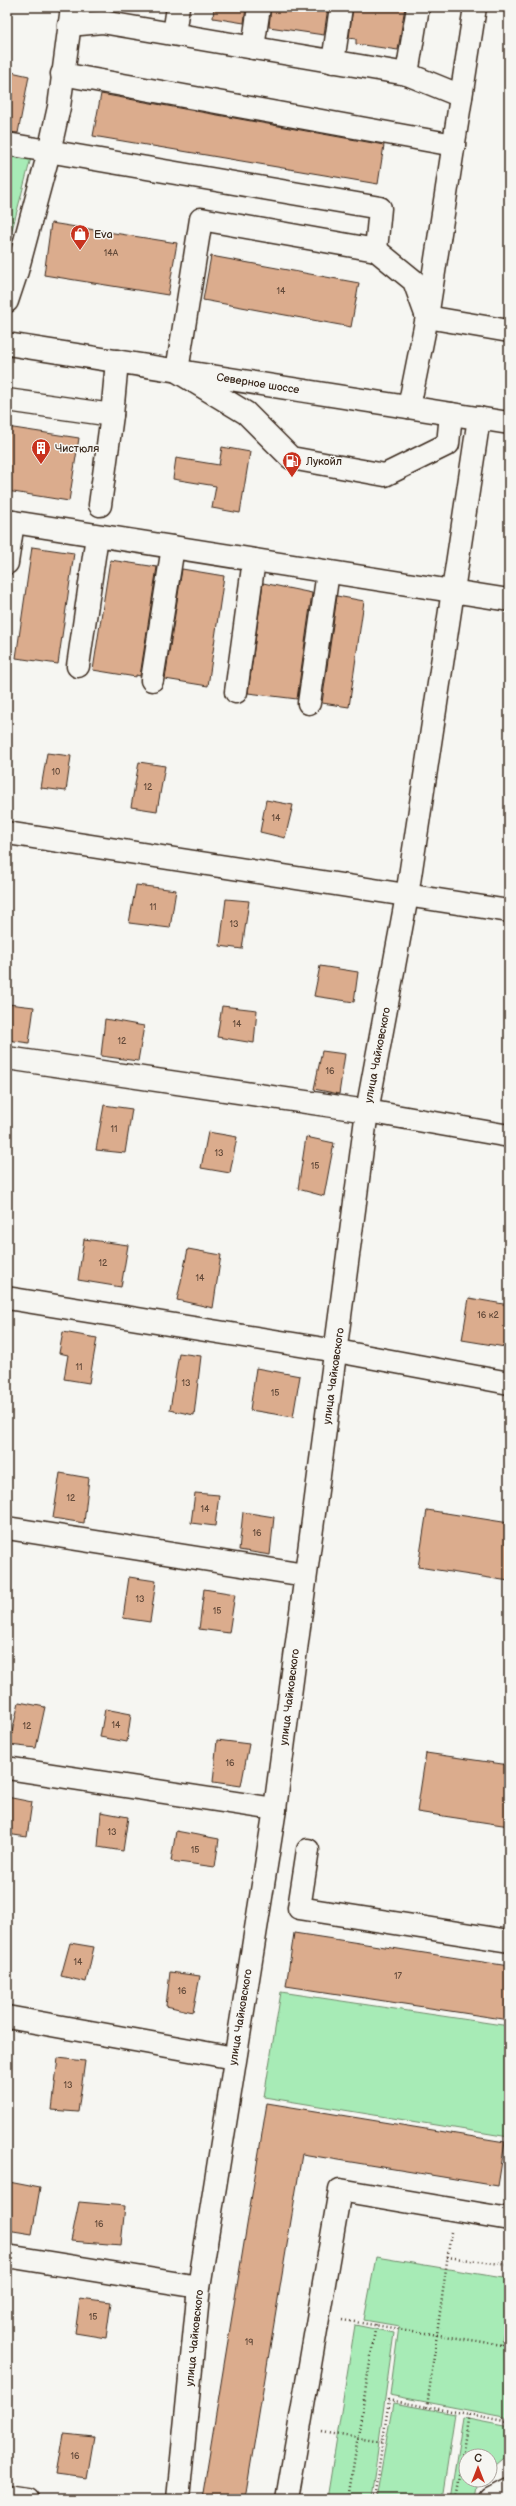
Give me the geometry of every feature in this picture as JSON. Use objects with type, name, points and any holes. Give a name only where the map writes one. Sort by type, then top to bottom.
[{"type":"street","points":[[174,34],[178,7]]},
{"type":"street","points":[[253,48],[259,7]]},
{"type":"street","points":[[333,62],[341,7]]},
{"type":"street","points":[[407,74],[418,7]]},
{"type":"street","points":[[409,407],[427,317],[475,7]]},
{"type":"street","points":[[7,301],[18,271],[49,152],[59,107],[62,74],[71,16],[407,74],[461,96]]},
{"type":"street","points":[[62,74],[454,145]]},
{"type":"street","points":[[7,144],[380,208],[376,250]]},
{"type":"street","points":[[427,317],[414,281],[376,250],[201,219],[177,371],[246,413],[291,458],[385,475],[448,444],[451,414]]},
{"type":"street","points":[[427,317],[509,331]]},
{"type":"street","name":"Северное шоссе","points":[[7,344],[451,414],[480,418],[508,419]]},
{"type":"street","points":[[100,505],[112,415],[117,361]]},
{"type":"street","points":[[7,400],[112,415]]},
{"type":"street","name":"улица Чайковского","points":[[178,2499],[199,2287],[234,2058],[275,1809],[305,1575],[337,1351],[367,1112],[407,896],[480,418]]},
{"type":"street","points":[[7,563],[10,521],[97,536],[509,600]]},
{"type":"street","points":[[78,666],[97,536]]},
{"type":"street","points":[[152,680],[173,547]]},
{"type":"street","points":[[236,692],[254,560]]},
{"type":"street","points":[[309,704],[328,572]]},
{"type":"street","points":[[7,833],[509,911]]},
{"type":"street","points":[[7,1058],[367,1112],[509,1136]]},
{"type":"street","points":[[7,1298],[337,1351],[509,1383]]},
{"type":"street","points":[[7,1528],[305,1575]]},
{"type":"street","points":[[7,1768],[275,1809]]},
{"type":"street","points":[[308,1850],[299,1908],[509,1941]]},
{"type":"street","points":[[7,2017],[234,2058]]},
{"type":"street","points":[[287,2499],[340,2190],[509,2219]]},
{"type":"street","points":[[7,2256],[199,2287]]},
{"type":"street","points":[[492,2499],[509,2490]]},
{"type":"street","points":[[7,2496],[27,2499]]},
{"type":"path","points":[[427,2407],[454,2210]]},
{"type":"path","points":[[447,2257],[509,2265]]},
{"type":"path","points":[[503,2345],[509,2304]]},
{"type":"path","points":[[319,2318],[376,2324],[509,2346]]},
{"type":"path","points":[[348,2499],[376,2324]]},
{"type":"path","points":[[374,2499],[389,2400],[509,2422]]},
{"type":"path","points":[[455,2499],[469,2414]]},
{"type":"path","points":[[338,2434],[382,2442]]},
{"type":"green space","points":[[7,153],[31,158],[7,249]]},
{"type":"green space","points":[[281,1992],[509,2026],[509,2137],[264,2097]]},
{"type":"green space","points":[[376,2257],[509,2279],[509,2300],[502,2341],[509,2342],[509,2418],[390,2395],[399,2326],[364,2320]]},
{"type":"green space","points":[[355,2325],[394,2333],[371,2499],[327,2499]]},
{"type":"green space","points":[[393,2403],[455,2414],[442,2499],[376,2499]]},
{"type":"green space","points":[[463,2418],[509,2427],[509,2454],[498,2463],[498,2448],[458,2448]]},
{"type":"green space","points":[[458,2449],[458,2488],[478,2488],[476,2499],[450,2499]]},
{"type":"building","points":[[214,7],[246,7],[244,23],[213,18]]},
{"type":"building","points":[[271,7],[328,7],[324,35],[269,27]]},
{"type":"building","points":[[353,7],[405,7],[398,50],[356,44],[356,39],[349,38]]},
{"type":"building","points":[[7,71],[29,76],[18,133],[7,132]]},
{"type":"building","points":[[101,94],[384,145],[378,184],[93,136]]},
{"type":"building","points":[[51,223],[177,243],[168,295],[44,275]]},
{"type":"building","points":[[211,256],[359,283],[351,327],[203,300]]},
{"type":"building","name":"Чистюля","points":[[7,427],[79,438],[69,501],[7,491]]},
{"type":"building","points":[[222,447],[250,452],[240,513],[212,508],[216,486],[173,479],[176,458],[219,465]]},
{"type":"building","points":[[32,547],[74,553],[58,664],[16,658]]},
{"type":"building","points":[[110,560],[157,567],[140,676],[136,675],[136,677],[93,670]]},
{"type":"building","points":[[182,569],[224,576],[208,686],[165,679]]},
{"type":"building","points":[[263,583],[312,593],[297,699],[248,693]]},
{"type":"building","points":[[337,596],[364,601],[349,707],[322,703]]},
{"type":"building","points":[[47,753],[71,756],[66,791],[41,788]]},
{"type":"building","points":[[139,762],[165,766],[157,811],[131,807]]},
{"type":"building","points":[[266,800],[293,805],[285,838],[260,832]]},
{"type":"building","points":[[136,885],[176,890],[170,928],[129,923]]},
{"type":"building","points":[[226,899],[249,901],[242,949],[220,946]]},
{"type":"building","points":[[320,966],[358,972],[354,1002],[314,996]]},
{"type":"building","points":[[8,1004],[34,1007],[29,1043],[7,1040]]},
{"type":"building","points":[[222,1006],[257,1010],[254,1043],[217,1037]]},
{"type":"building","points":[[105,1019],[144,1026],[138,1061],[101,1056]]},
{"type":"building","points":[[322,1051],[345,1054],[339,1094],[314,1089]]},
{"type":"building","points":[[104,1105],[132,1109],[125,1153],[96,1150]]},
{"type":"building","points":[[208,1132],[237,1137],[230,1173],[201,1168]]},
{"type":"building","points":[[306,1137],[334,1143],[324,1196],[298,1189]]},
{"type":"building","points":[[84,1239],[128,1245],[121,1287],[78,1280]]},
{"type":"building","points":[[188,1249],[221,1255],[213,1308],[177,1300]]},
{"type":"building","points":[[469,1298],[509,1305],[505,1347],[462,1340]]},
{"type":"building","points":[[63,1332],[97,1338],[89,1383],[64,1379],[68,1355],[59,1353]]},
{"type":"building","points":[[179,1353],[201,1356],[194,1415],[170,1410]]},
{"type":"building","points":[[256,1368],[300,1376],[293,1417],[250,1410]]},
{"type":"building","points":[[60,1473],[89,1478],[84,1523],[53,1518]]},
{"type":"building","points":[[195,1493],[219,1495],[215,1526],[191,1523]]},
{"type":"building","points":[[427,1510],[509,1523],[509,1581],[418,1567]]},
{"type":"building","points":[[243,1512],[274,1517],[270,1555],[239,1550]]},
{"type":"building","points":[[129,1577],[156,1581],[150,1622],[123,1618]]},
{"type":"building","points":[[204,1589],[235,1594],[229,1633],[199,1629]]},
{"type":"building","points":[[19,1702],[45,1707],[36,1748],[9,1745]]},
{"type":"building","points":[[105,1709],[131,1714],[127,1742],[100,1737]]},
{"type":"building","points":[[217,1740],[249,1744],[241,1786],[213,1782]]},
{"type":"building","points":[[426,1753],[509,1765],[509,1826],[417,1812]]},
{"type":"building","points":[[7,1797],[32,1802],[27,1837],[7,1834]]},
{"type":"building","points":[[101,1812],[128,1817],[123,1851],[98,1847]]},
{"type":"building","points":[[176,1831],[219,1839],[215,1867],[171,1861]]},
{"type":"building","points":[[294,1933],[509,1966],[509,2020],[286,1986]]},
{"type":"building","points":[[70,1943],[94,1947],[86,1982],[61,1976]]},
{"type":"building","points":[[170,1972],[200,1976],[193,2012],[166,2006]]},
{"type":"building","points":[[58,2058],[85,2061],[78,2112],[52,2110]]},
{"type":"building","points":[[267,2103],[505,2142],[498,2186],[302,2154],[245,2499],[202,2499]]},
{"type":"building","points":[[9,2182],[40,2188],[32,2234],[7,2230]]},
{"type":"building","points":[[79,2202],[125,2206],[121,2245],[71,2241]]},
{"type":"building","points":[[80,2298],[111,2302],[106,2338],[75,2333]]},
{"type":"building","points":[[63,2434],[94,2437],[87,2478],[56,2474]]},
{"type":"place","name":"Eva","points":[[80,251]]},
{"type":"place","name":"Чистюля","points":[[41,465]]},
{"type":"place","name":"Лукойл","points":[[292,478]]}]
